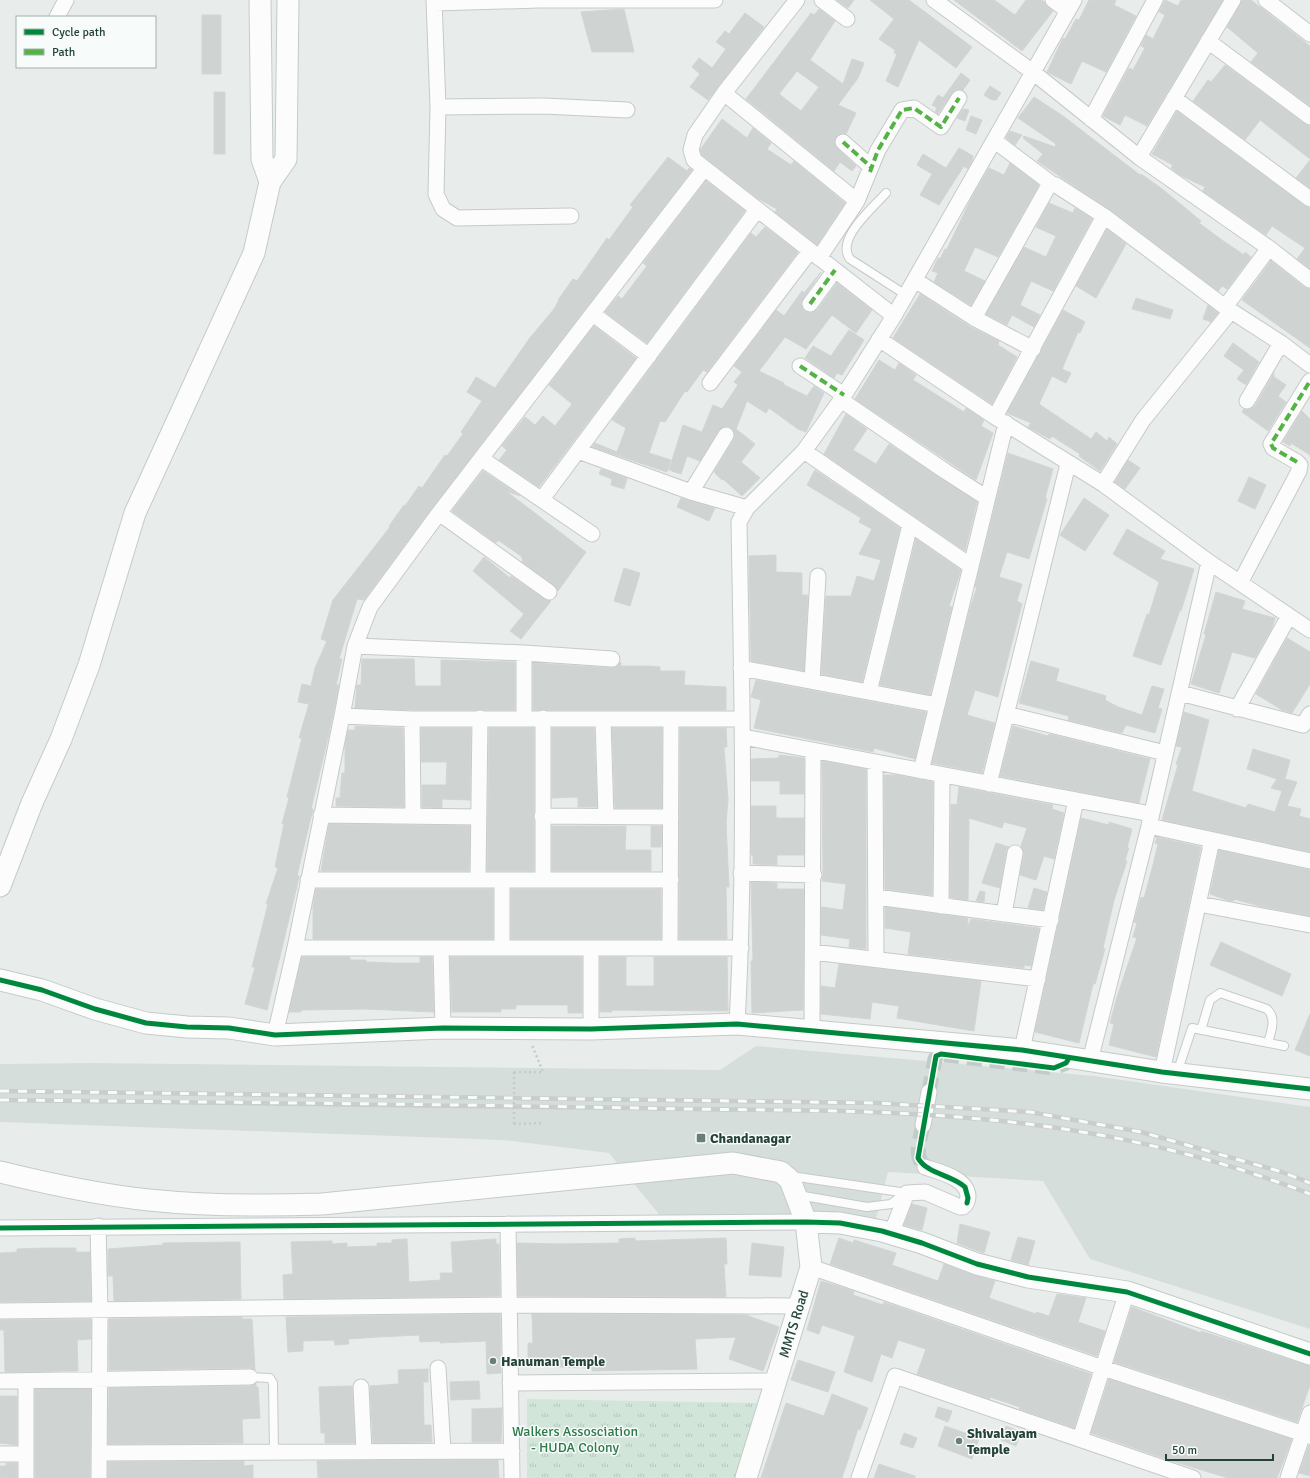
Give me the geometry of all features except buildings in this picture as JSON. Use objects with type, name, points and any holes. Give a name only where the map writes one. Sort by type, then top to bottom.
[{"type":"street","points":[[58,16],[66,0]]},
{"type":"street","points":[[571,216],[457,218],[443,208],[436,194],[438,107],[434,2],[539,0],[715,0]]},
{"type":"street","points":[[797,0],[724,93],[695,135],[691,150],[694,160],[894,316]]},
{"type":"street","points":[[822,0],[848,19]]},
{"type":"street","points":[[934,0],[1034,73],[1139,157],[1269,248],[1310,280]]},
{"type":"street","points":[[737,1024],[741,948],[743,737],[739,522],[747,508],[804,451],[843,398],[894,316],[1071,6],[1053,0]]},
{"type":"street","points":[[1091,118],[1155,0]]},
{"type":"street","points":[[1139,157],[1233,0]]},
{"type":"street","points":[[1266,0],[1310,34]]},
{"type":"street","points":[[0,886],[32,802],[61,739],[89,665],[135,513],[254,253],[270,182],[286,159],[288,7],[256,2],[262,159],[270,182]]},
{"type":"street","points":[[1208,41],[1310,117]]},
{"type":"street","points":[[724,93],[857,201]]},
{"type":"street","points":[[710,383],[857,201],[878,150],[902,110],[914,108],[941,127],[959,98]]},
{"type":"street","points":[[1174,98],[1310,200]]},
{"type":"street","points":[[438,107],[544,106],[627,110]]},
{"type":"street","points":[[995,141],[1052,184],[1056,185],[1104,216],[1228,309],[1281,343],[1310,365]]},
{"type":"street","points":[[843,142],[871,166]]},
{"type":"street","points":[[275,1035],[342,716],[354,646],[370,608],[440,513],[704,169]]},
{"type":"street","points":[[974,318],[1048,187],[1052,184]]},
{"type":"street","points":[[542,499],[757,210]]},
{"type":"street","points":[[920,771],[988,498],[1001,420],[1033,349],[1104,216]]},
{"type":"street","points":[[1103,484],[1143,420],[1228,309],[1269,248]]},
{"type":"street","points":[[810,304],[835,270]]},
{"type":"street","points":[[915,280],[974,318],[1033,349]]},
{"type":"street","points":[[593,314],[649,356]]},
{"type":"street","points":[[879,339],[1068,464],[1103,484],[1209,562],[1310,630]]},
{"type":"street","points":[[1247,401],[1281,343]]},
{"type":"street","points":[[800,366],[945,471],[988,498]]},
{"type":"street","points":[[1240,583],[1299,471],[1300,465],[1297,462],[1273,448],[1271,444],[1310,380]]},
{"type":"street","points":[[692,492],[726,435]]},
{"type":"street","points":[[578,451],[692,492],[747,508]]},
{"type":"street","points":[[804,451],[971,566]]},
{"type":"street","points":[[482,459],[592,534]]},
{"type":"street","points":[[989,784],[1068,464]]},
{"type":"street","points":[[440,513],[549,592]]},
{"type":"street","points":[[869,692],[910,525]]},
{"type":"street","points":[[1090,1061],[1150,820],[1209,562]]},
{"type":"street","points":[[812,681],[818,576]]},
{"type":"street","points":[[1237,709],[1290,616]]},
{"type":"street","points":[[354,646],[524,652],[612,659]]},
{"type":"street","points":[[524,652],[524,718]]},
{"type":"street","points":[[741,668],[937,705]]},
{"type":"street","points":[[1180,693],[1237,709],[1308,722]]},
{"type":"street","points":[[1006,714],[1165,753]]},
{"type":"street","points":[[342,716],[412,719],[742,719]]},
{"type":"street","points":[[478,880],[480,718]]},
{"type":"street","points":[[542,718],[543,880]]},
{"type":"street","points":[[412,719],[413,816]]},
{"type":"street","points":[[670,948],[671,719]]},
{"type":"street","points":[[603,720],[606,816]]},
{"type":"street","points":[[743,737],[1076,800],[1150,820],[1212,840],[1310,861]]},
{"type":"street","points":[[812,1030],[814,875],[813,751]]},
{"type":"street","points":[[876,762],[876,959]]},
{"type":"street","points":[[941,906],[942,775]]},
{"type":"street","points":[[1022,1050],[1076,800]]},
{"type":"street","points":[[321,815],[478,817]]},
{"type":"street","points":[[542,816],[671,817]]},
{"type":"street","points":[[1170,1072],[1199,904],[1212,840]]},
{"type":"street","points":[[1004,914],[1015,853]]},
{"type":"street","points":[[741,873],[814,875]]},
{"type":"street","points":[[308,880],[671,880]]},
{"type":"street","points":[[502,880],[502,948]]},
{"type":"street","points":[[876,897],[1051,920]]},
{"type":"street","points":[[1199,904],[1310,925]]},
{"type":"street","points":[[294,948],[741,948]]},
{"type":"street","points":[[441,948],[443,1028]]},
{"type":"street","points":[[591,948],[591,1029]]},
{"type":"street","points":[[813,952],[1038,980]]},
{"type":"street","points":[[0,980],[42,990],[95,1009],[146,1023],[187,1027],[228,1028],[275,1035],[443,1028],[591,1029],[737,1024],[1022,1050],[1170,1072],[1310,1089]]},
{"type":"street","points":[[923,1125],[929,1092]]},
{"type":"street","points":[[0,1228],[98,1226],[283,1215],[322,1204],[733,1163],[784,1174]]},
{"type":"street","points":[[891,1234],[907,1193],[925,1192],[960,1207],[965,1206],[968,1198],[965,1187],[952,1177],[925,1167]]},
{"type":"street","points":[[0,1172],[93,1192],[149,1200],[202,1204],[283,1215],[327,1225],[840,1223],[891,1234],[922,1243],[977,1264],[1028,1277],[1127,1292],[1310,1354]]},
{"type":"street","name":"MMTS Road","points":[[746,1478],[811,1267],[806,1222],[790,1180],[784,1174]]},
{"type":"street","points":[[322,1204],[327,1225]]},
{"type":"street","points":[[508,1224],[508,1306],[512,1478]]},
{"type":"street","points":[[98,1226],[100,1311],[99,1478]]},
{"type":"street","points":[[811,1267],[1103,1368],[1306,1435]]},
{"type":"street","points":[[1080,1439],[1127,1292]]},
{"type":"street","points":[[0,1311],[508,1306],[800,1306]]},
{"type":"street","points":[[438,1368],[443,1451]]},
{"type":"street","points":[[859,1478],[895,1376],[1193,1478]]},
{"type":"street","points":[[0,1381],[250,1377]]},
{"type":"street","points":[[26,1381],[26,1478]]},
{"type":"street","points":[[510,1383],[777,1381]]},
{"type":"street","points":[[362,1387],[364,1452]]},
{"type":"street","points":[[1288,1478],[1306,1435],[1310,1413]]},
{"type":"street","points":[[99,1453],[512,1451]]},
{"type":"street","points":[[0,1454],[26,1454]]},
{"type":"lane","points":[[886,193],[850,234],[845,246],[845,253],[850,259],[906,295]]},
{"type":"lane","points":[[1201,1030],[1210,1000],[1220,993],[1267,1010],[1272,1014],[1274,1020],[1268,1043]]},
{"type":"lane","points":[[1170,1072],[1192,1028],[1284,1046]]},
{"type":"lane","points":[[784,1174],[907,1193]]},
{"type":"lane","points":[[795,1194],[867,1207],[891,1204],[907,1193]]},
{"type":"lane","points":[[250,1377],[270,1378],[273,1383],[274,1452]]},
{"type":"path","points":[[524,1028],[543,1072],[514,1072],[514,1124],[543,1123]]},
{"type":"shaded area","points":[[756,1046],[1094,1076],[1310,1107],[1310,1329],[1090,1259],[1043,1181],[888,1172],[874,1227],[666,1223],[609,1153],[503,1140],[0,1122],[0,1064],[90,1063],[720,1070]]},
{"type":"green space","name":"Walkers Assosciation - HUDA Colony","points":[[527,1399],[761,1403],[737,1478],[527,1478]]},
{"type":"tunnel","points":[[929,1092],[935,1059],[938,1054],[1054,1068],[1066,1063],[1069,1058]]},
{"type":"tunnel","points":[[923,1125],[918,1153],[919,1158],[925,1167]]},
{"type":"railway","points":[[0,1091],[876,1103],[1030,1112],[1141,1132],[1282,1172],[1310,1183]]},
{"type":"railway","points":[[0,1100],[809,1110],[938,1115],[1023,1123],[1107,1136],[1230,1166],[1310,1194]]},
{"type":"marked path","points":[[870,172],[878,150],[902,110],[914,108],[941,127],[959,98]]},
{"type":"marked path","points":[[843,142],[871,167]]},
{"type":"marked path","points":[[810,304],[835,270]]},
{"type":"marked path","points":[[800,366],[844,395]]},
{"type":"marked path","points":[[1297,462],[1273,448],[1271,444],[1310,381]]},
{"type":"cycle path","points":[[0,980],[42,990],[95,1009],[146,1023],[187,1027],[229,1028],[275,1035],[443,1028],[591,1029],[737,1024],[1022,1050],[1162,1072],[1310,1089]]},
{"type":"cycle path","points":[[967,1203],[968,1198],[965,1187],[960,1183],[927,1168],[918,1158],[936,1056],[941,1054],[1054,1068],[1066,1063],[1069,1058]]},
{"type":"cycle path","points":[[0,1228],[806,1222],[840,1223],[882,1231],[922,1243],[977,1264],[1028,1277],[1127,1292],[1310,1354]]},
{"type":"place","name":"Chandanagar","points":[[701,1138]]},
{"type":"place","name":"Hanuman Temple","points":[[493,1361]]},
{"type":"place","name":"Shivalayam Temple","points":[[959,1441]]}]
